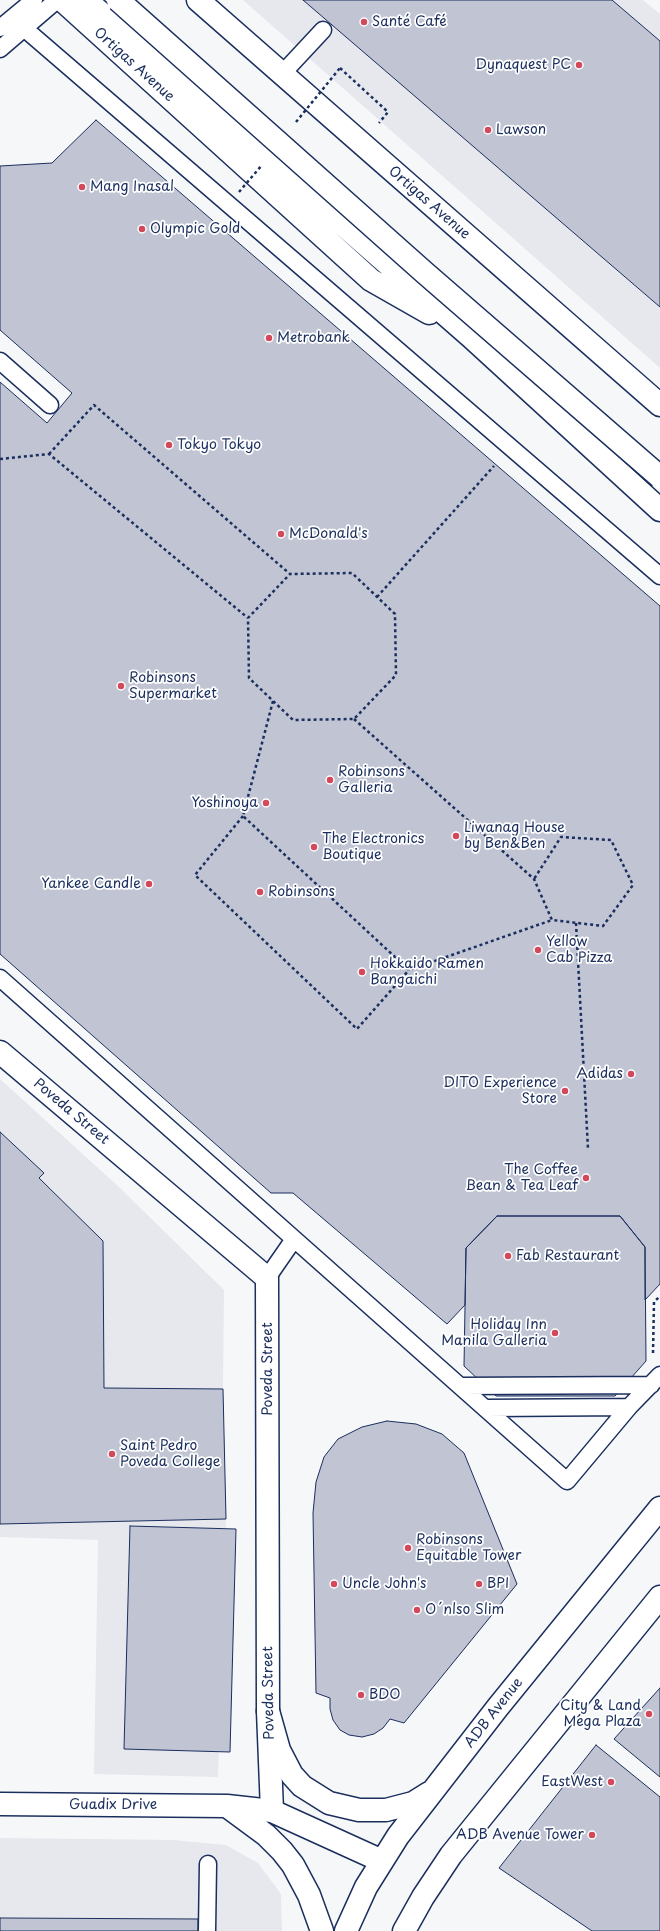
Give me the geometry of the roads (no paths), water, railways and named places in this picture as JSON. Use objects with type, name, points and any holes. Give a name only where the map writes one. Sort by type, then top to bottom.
[{"type":"main road","name":"Ortigas Avenue","points":[[62,0],[371,280],[470,336]]},
{"type":"main road","name":"Ortigas Avenue","points":[[86,0],[470,336],[660,510]]},
{"type":"main road","points":[[118,0],[431,278],[660,476]]},
{"type":"main road","name":"Ortigas Avenue","points":[[198,0],[660,405]]},
{"type":"main road","name":"Poveda Street","points":[[0,1052],[267,1278],[268,1711],[272,1811]]},
{"type":"main road","name":"ADB Avenue","points":[[346,1931],[366,1887],[398,1836],[498,1707],[660,1508]]},
{"type":"main road","points":[[404,1931],[423,1897],[451,1855],[660,1597]]},
{"type":"main road","points":[[268,1711],[274,1738],[285,1765],[302,1786],[329,1803],[359,1810],[386,1810],[413,1803],[434,1791]]},
{"type":"main road","name":"Guadix Drive","points":[[0,1804],[227,1806],[272,1811],[382,1861]]},
{"type":"main road","points":[[227,1806],[266,1835],[290,1860],[309,1895],[322,1931]]},
{"type":"lane","points":[[0,28],[34,0]]},
{"type":"lane","points":[[0,49],[57,0]]},
{"type":"lane","points":[[105,0],[365,232],[376,254]]},
{"type":"lane","points":[[25,28],[660,576]]},
{"type":"lane","points":[[282,74],[323,30]]},
{"type":"lane","points":[[0,361],[50,405]]},
{"type":"lane","points":[[0,978],[568,1481],[629,1408],[655,1374]]},
{"type":"lane","points":[[267,1278],[294,1239]]},
{"type":"lane","points":[[462,1386],[655,1374]]},
{"type":"lane","points":[[487,1408],[629,1408]]},
{"type":"lane","points":[[207,1931],[208,1864]]},
{"type":"place","name":"Santé Café","points":[[364,22]]},
{"type":"place","name":"Dynaquest PC","points":[[579,65]]},
{"type":"place","name":"Lawson","points":[[488,130]]},
{"type":"place","name":"Mang Inasal","points":[[82,187]]},
{"type":"place","name":"Olympic Gold","points":[[142,229]]},
{"type":"place","name":"Metrobank","points":[[269,338]]},
{"type":"place","name":"Tokyo Tokyo","points":[[169,445]]},
{"type":"place","name":"McDonald's","points":[[281,534]]},
{"type":"place","name":"Robinsons Supermarket","points":[[121,686]]},
{"type":"place","name":"Robinsons Galleria","points":[[330,780]]},
{"type":"place","name":"Yoshinoya","points":[[266,803]]},
{"type":"place","name":"Liwanag House by Ben&Ben","points":[[456,836]]},
{"type":"place","name":"The Electronics Boutique","points":[[314,847]]},
{"type":"place","name":"Yankee Candle","points":[[149,884]]},
{"type":"place","name":"Robinsons","points":[[260,892]]},
{"type":"place","name":"Yellow Cab Pizza","points":[[538,950]]},
{"type":"place","name":"Hokkaido Ramen Bangaichi","points":[[362,972]]},
{"type":"place","name":"Adidas","points":[[631,1074]]},
{"type":"place","name":"DITO Experience Store","points":[[565,1091]]},
{"type":"place","name":"The Coffee Bean & Tea Leaf","points":[[586,1178]]},
{"type":"place","name":"Fab Restaurant","points":[[508,1256]]},
{"type":"place","name":"Holiday Inn Manila Galleria","points":[[555,1333]]},
{"type":"place","name":"Saint Pedro Poveda College","points":[[112,1454]]},
{"type":"place","name":"Robinsons Equitable Tower","points":[[408,1548]]},
{"type":"place","name":"Uncle John's","points":[[334,1584]]},
{"type":"place","name":"BPI","points":[[479,1584]]},
{"type":"place","name":"O´nlso Slim","points":[[417,1610]]},
{"type":"place","name":"BDO","points":[[361,1695]]},
{"type":"place","name":"City & Land Mega Plaza","points":[[649,1714]]},
{"type":"place","name":"EastWest","points":[[611,1782]]},
{"type":"place","name":"ADB Avenue Tower","points":[[592,1835]]}]
